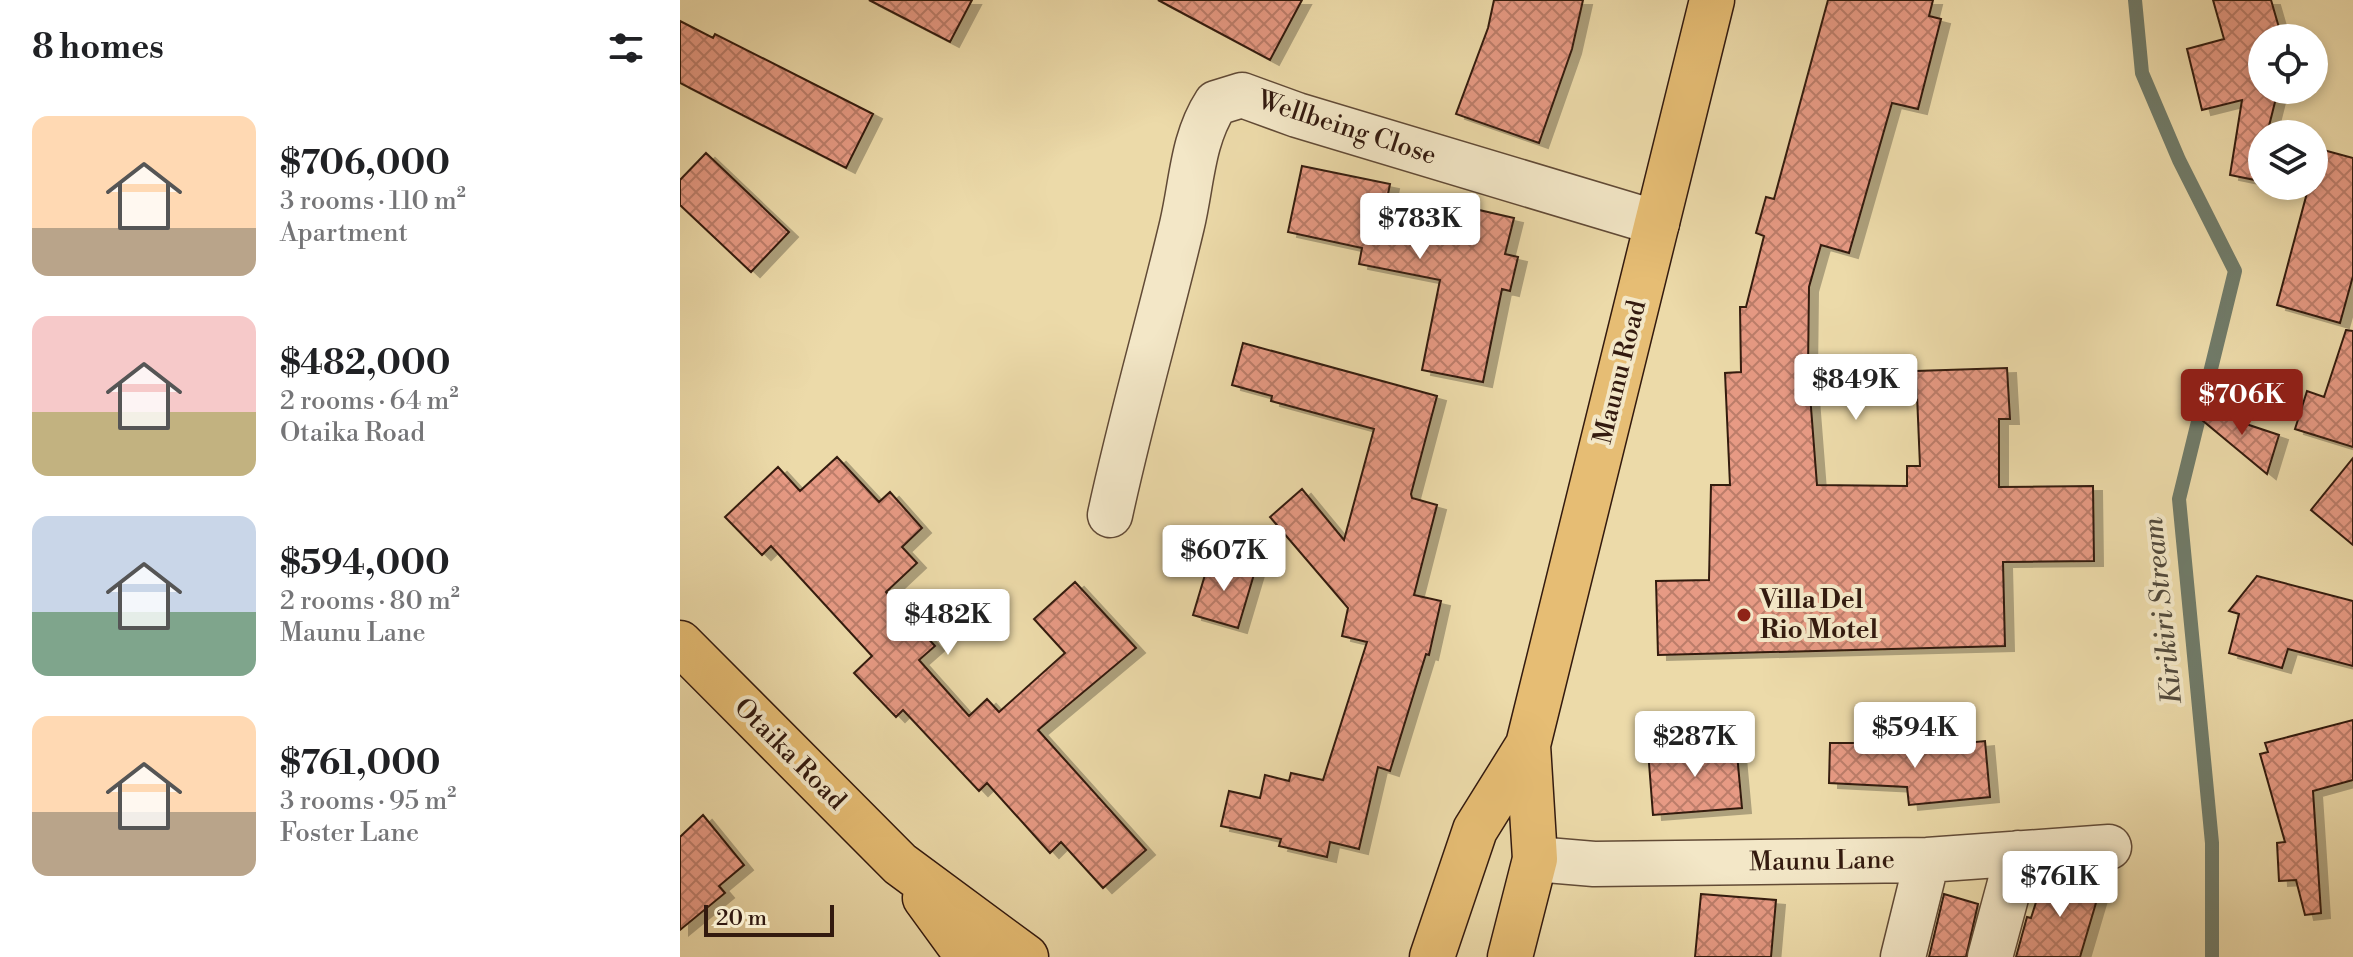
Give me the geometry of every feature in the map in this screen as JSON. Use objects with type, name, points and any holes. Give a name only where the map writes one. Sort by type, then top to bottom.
[{"type":"main road","name":"Maunu Road","points":[[1510,957],[1535,859],[1528,745],[1712,0]]},
{"type":"main road","name":"Otaika Road","points":[[680,643],[900,864],[968,957]]},
{"type":"main road","name":"Maunu Road","points":[[1432,957],[1475,830],[1528,745]]},
{"type":"main road","name":"Otaika Road","points":[[900,864],[1026,957]]},
{"type":"street","name":"Wellbeing Close","points":[[1110,515],[1132,409],[1183,222],[1199,134],[1216,103],[1242,95],[1297,115],[1657,223]]},
{"type":"street","name":"Maunu Lane","points":[[1535,859],[1594,864],[1927,860],[2109,847]]},
{"type":"street","points":[[1990,957],[2018,853]]},
{"type":"street","points":[[1903,957],[1927,860]]},
{"type":"building","points":[[869,0],[972,0],[950,42]]},
{"type":"building","points":[[1158,0],[1302,0],[1270,60]]},
{"type":"building","points":[[1494,0],[1583,0],[1572,49],[1539,143],[1456,114],[1488,28]]},
{"type":"building","points":[[1828,0],[1933,0],[1929,16],[1941,19],[1918,109],[1892,103],[1849,253],[1821,245],[1809,287],[1808,369],[1817,485],[1907,486],[1907,466],[1920,466],[1916,371],[2007,368],[2010,419],[1999,419],[1999,487],[2093,486],[2094,561],[2003,562],[2005,646],[1658,655],[1656,581],[1709,580],[1711,485],[1730,485],[1725,373],[1741,372],[1740,307],[1746,307],[1764,236],[1756,233],[1766,197],[1774,199]]},
{"type":"building","points":[[2213,0],[2271,0],[2278,24],[2248,24],[2248,104],[2274,104],[2270,120],[2248,120],[2248,179],[2230,175],[2242,100],[2202,110],[2187,49],[2224,39]]},
{"type":"building","points":[[680,21],[713,38],[715,34],[873,114],[846,168],[680,83]]},
{"type":"building","points":[[2328,151],[2353,158],[2353,276],[2340,323],[2277,305],[2305,200],[2328,200]]},
{"type":"building","points":[[706,153],[789,232],[751,272],[680,205],[680,180]]},
{"type":"building","points":[[1302,166],[1390,184],[1382,224],[1445,237],[1453,204],[1514,218],[1505,254],[1518,257],[1510,291],[1502,289],[1483,382],[1422,370],[1440,280],[1359,264],[1362,248],[1288,232]]},
{"type":"building","points":[[2346,330],[2353,331],[2353,447],[2295,429],[2307,391],[2324,397]]},
{"type":"building","points":[[1243,343],[1437,396],[1411,494],[1412,498],[1437,505],[1414,595],[1441,601],[1429,655],[1426,654],[1390,771],[1378,767],[1359,849],[1330,842],[1327,857],[1279,846],[1281,839],[1221,826],[1229,791],[1260,798],[1265,775],[1289,781],[1291,773],[1323,780],[1367,642],[1342,636],[1348,608],[1270,517],[1302,489],[1344,540],[1374,429],[1271,401],[1272,396],[1232,385]]},
{"type":"building","points":[[2185,406],[2279,435],[2267,474]]},
{"type":"building","points":[[837,457],[879,502],[890,492],[922,528],[902,547],[917,563],[886,592],[935,646],[919,660],[969,716],[987,699],[999,712],[1065,653],[1034,619],[1075,582],[1136,648],[1038,730],[1146,850],[1103,888],[1061,842],[1050,853],[987,783],[979,791],[903,710],[896,717],[854,673],[872,656],[771,546],[762,555],[725,517],[778,467],[800,491]]},
{"type":"building","points":[[2353,458],[2353,545],[2311,510]]},
{"type":"building","points":[[1210,558],[1255,571],[1238,628],[1193,615]]},
{"type":"building","points":[[2257,576],[2353,601],[2353,666],[2288,649],[2282,668],[2229,653],[2239,614],[2229,611]]},
{"type":"building","points":[[2353,720],[2353,780],[2313,791],[2321,913],[2305,915],[2296,880],[2279,881],[2277,843],[2285,842],[2260,754],[2268,752],[2265,743]]},
{"type":"building","points":[[1985,741],[1990,797],[1909,805],[1907,787],[1829,783],[1830,743],[1897,743],[1897,750]]},
{"type":"building","points":[[1736,743],[1742,808],[1653,815],[1648,750]]},
{"type":"building","points":[[703,815],[744,865],[719,886],[725,893],[680,930],[680,837]]},
{"type":"building","points":[[2064,875],[2101,886],[2080,957],[2016,957],[2027,917],[2031,918],[2044,877]]},
{"type":"building","points":[[1701,894],[1776,900],[1771,957],[1695,957]]},
{"type":"building","points":[[1944,894],[1978,904],[1966,957],[1929,957]]},
{"type":"waterway","name":"Kirikiri Stream","points":[[2135,0],[2142,73],[2179,160],[2235,271],[2179,499],[2212,843],[2212,957]]},
{"type":"place","name":"Villa Del Rio Motel","points":[[1744,615]]}]
